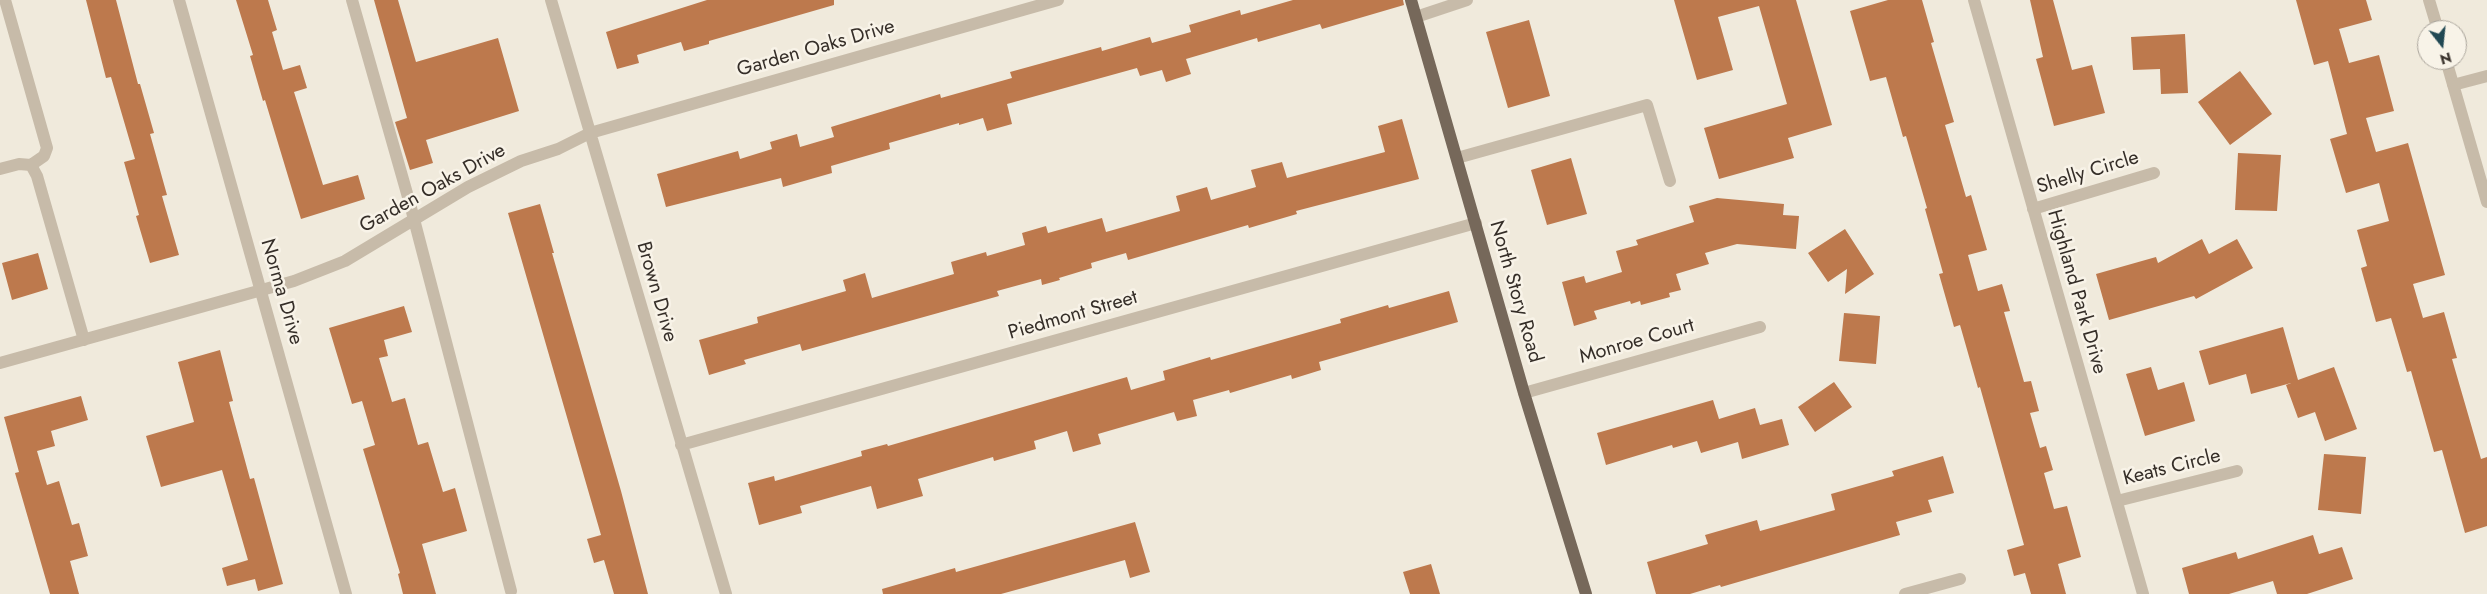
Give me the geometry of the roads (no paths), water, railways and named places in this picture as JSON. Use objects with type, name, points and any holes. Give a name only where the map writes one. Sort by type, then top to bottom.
[{"type":"main road","name":"North Story Road","points":[[1411,0],[1524,393],[1586,594]]},
{"type":"street","points":[[0,169],[19,164],[31,165],[44,156],[48,148],[5,0]]},
{"type":"street","name":"Norma Drive","points":[[179,0],[346,594]]},
{"type":"street","points":[[352,0],[414,220],[511,591]]},
{"type":"street","name":"Brown Drive","points":[[551,0],[726,594]]},
{"type":"street","name":"Garden Oaks Drive","points":[[0,363],[294,281],[345,260],[468,187],[521,161],[558,149],[590,133],[1058,0]]},
{"type":"street","points":[[1416,17],[1467,0]]},
{"type":"street","name":"Highland Park Drive","points":[[1974,0],[2143,594]]},
{"type":"street","points":[[2429,0],[2435,20]]},
{"type":"street","points":[[2449,70],[2487,202]]},
{"type":"street","points":[[2453,85],[2487,76]]},
{"type":"street","points":[[1457,158],[1647,105],[1670,181]]},
{"type":"street","points":[[31,165],[37,176],[84,340]]},
{"type":"street","name":"Shelly Circle","points":[[2033,209],[2154,173]]},
{"type":"street","name":"Piedmont Street","points":[[681,444],[1476,223]]},
{"type":"street","name":"Monroe Court","points":[[1524,393],[1760,327]]},
{"type":"street","name":"Keats Circle","points":[[2117,502],[2237,471]]},
{"type":"street","points":[[1905,594],[1960,579]]}]
